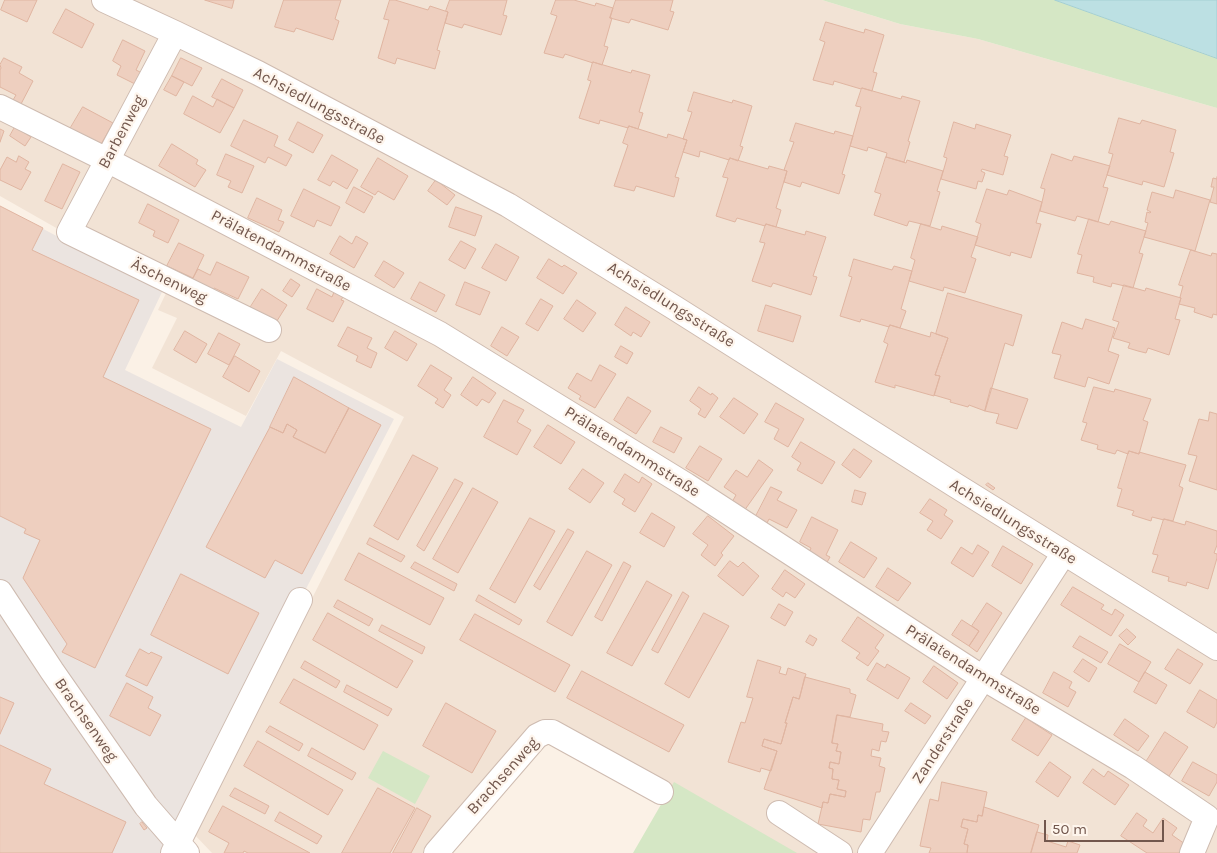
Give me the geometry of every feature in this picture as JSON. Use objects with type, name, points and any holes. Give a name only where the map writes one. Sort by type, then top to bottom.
[{"type":"street","name":"Achsiedlungsstraße","points":[[104,0],[266,78],[532,219],[1217,648]]},
{"type":"street","name":"Barbenweg","points":[[69,232],[175,33]]},
{"type":"street","name":"Prälatendammstraße","points":[[0,108],[107,160],[440,334],[686,485],[983,678],[1133,767],[1207,817],[1192,853]]},
{"type":"street","name":"Äschenweg","points":[[69,232],[269,330]]},
{"type":"street","name":"Zanderstraße","points":[[870,853],[1064,553]]},
{"type":"street","name":"Brachsenweg","points":[[0,592],[125,777],[179,850],[300,600]]},
{"type":"street","name":"Brachsenweg","points":[[436,853],[537,736],[545,732],[552,732],[661,792]]},
{"type":"street","points":[[779,813],[840,853]]},
{"type":"shaded area","points":[[0,0],[822,0],[900,24],[978,39],[1217,108],[1217,853],[793,853],[541,719],[424,853],[212,853],[193,833],[404,417],[281,351],[246,416],[152,368],[177,318],[158,310],[167,291],[0,196]]},
{"type":"shaded area","points":[[0,206],[162,292],[125,370],[241,427],[277,359],[394,419],[295,610],[173,853],[0,853]]},
{"type":"green space","points":[[822,0],[1055,0],[1217,58],[1217,108],[978,39],[900,24]]},
{"type":"green space","points":[[383,751],[430,776],[415,804],[368,778]]},
{"type":"green space","points":[[674,782],[797,853],[633,853]]},
{"type":"water","points":[[1055,0],[1217,0],[1217,58]]},
{"type":"building","points":[[5,0],[37,0],[27,22],[1,10]]},
{"type":"building","points":[[205,0],[234,0],[232,8]]},
{"type":"building","points":[[284,0],[341,0],[335,19],[339,21],[333,40],[296,28],[294,32],[275,27]]},
{"type":"building","points":[[390,0],[428,10],[430,6],[448,12],[437,50],[440,51],[435,69],[397,58],[395,64],[378,58],[389,20],[384,19]]},
{"type":"building","points":[[450,0],[507,0],[503,15],[507,16],[501,35],[464,24],[462,28],[445,23],[448,12],[446,11]]},
{"type":"building","points":[[556,0],[574,0],[595,6],[596,3],[613,8],[604,46],[608,47],[602,65],[565,54],[563,58],[544,53],[557,16],[551,14]]},
{"type":"building","points":[[616,0],[673,0],[670,11],[674,12],[668,30],[631,19],[629,23],[610,18]]},
{"type":"building","points":[[66,9],[94,24],[82,48],[53,33]]},
{"type":"building","points":[[826,22],[864,33],[865,29],[884,35],[873,72],[877,73],[872,91],[834,81],[833,85],[813,80],[825,42],[820,40]]},
{"type":"building","points":[[123,40],[145,51],[136,70],[142,73],[137,85],[117,75],[121,66],[113,61]]},
{"type":"building","points":[[4,58],[22,67],[19,73],[33,81],[21,104],[13,100],[16,95],[0,87],[0,65]]},
{"type":"building","points":[[181,58],[202,68],[192,86],[172,76]]},
{"type":"building","points":[[593,62],[631,73],[632,70],[650,75],[639,112],[643,113],[638,129],[600,120],[599,124],[579,118],[591,81],[588,80]]},
{"type":"building","points":[[172,76],[184,82],[176,96],[164,90]]},
{"type":"building","points":[[222,79],[243,90],[234,108],[212,97]]},
{"type":"building","points":[[862,88],[901,99],[902,96],[920,101],[904,162],[886,157],[887,153],[868,147],[867,151],[850,146],[861,107],[856,106]]},
{"type":"building","points":[[694,92],[732,103],[733,100],[752,106],[740,146],[743,147],[738,161],[700,151],[699,157],[683,152],[687,140],[683,139],[692,112],[688,111]]},
{"type":"building","points":[[193,96],[213,107],[217,99],[234,108],[220,133],[184,114]]},
{"type":"building","points":[[83,107],[113,123],[100,146],[70,129]]},
{"type":"building","points":[[1119,118],[1140,124],[1142,120],[1176,130],[1170,152],[1174,153],[1164,187],[1143,181],[1142,185],[1107,175],[1113,154],[1109,153]]},
{"type":"building","points":[[244,120],[278,136],[274,146],[292,155],[286,166],[268,157],[265,163],[231,146]]},
{"type":"building","points":[[298,122],[323,135],[313,153],[289,140]]},
{"type":"building","points":[[954,122],[975,129],[976,124],[1011,135],[1004,156],[1008,157],[1003,175],[982,169],[981,171],[985,173],[982,182],[978,181],[976,189],[941,179],[947,158],[944,157]]},
{"type":"building","points":[[796,123],[834,134],[835,131],[853,136],[842,174],[845,175],[839,194],[802,182],[800,187],[784,182],[787,171],[784,170],[794,142],[790,141]]},
{"type":"building","points":[[629,126],[667,138],[668,134],[687,140],[675,177],[679,178],[674,197],[636,186],[634,191],[614,186],[628,145],[623,143]]},
{"type":"building","points":[[15,127],[31,137],[25,146],[10,136]]},
{"type":"building","points":[[0,129],[4,131],[0,142]]},
{"type":"building","points":[[172,144],[198,160],[196,164],[206,170],[195,187],[159,166]]},
{"type":"building","points":[[226,154],[254,166],[242,193],[228,187],[231,181],[217,175]]},
{"type":"building","points":[[1052,154],[1072,161],[1074,156],[1110,166],[1103,187],[1108,188],[1098,222],[1077,216],[1075,221],[1040,211],[1045,189],[1041,188]]},
{"type":"building","points":[[332,155],[358,170],[347,189],[333,181],[330,186],[318,180]]},
{"type":"building","points":[[19,156],[29,162],[25,169],[31,172],[21,190],[0,180],[0,170],[7,157],[16,162]]},
{"type":"building","points":[[886,157],[906,163],[907,160],[943,171],[937,191],[940,192],[930,226],[909,221],[907,226],[874,215],[881,194],[875,192]]},
{"type":"building","points":[[378,158],[408,176],[394,200],[378,191],[375,195],[361,187]]},
{"type":"building","points":[[730,158],[768,169],[769,166],[787,171],[776,208],[781,210],[776,227],[737,218],[735,222],[716,216],[728,178],[723,177]]},
{"type":"building","points":[[63,164],[80,172],[62,209],[45,201]]},
{"type":"building","points":[[1213,178],[1217,179],[1217,204],[1210,202],[1214,187],[1211,187]]},
{"type":"building","points":[[436,180],[455,195],[447,205],[428,191]]},
{"type":"building","points":[[354,187],[373,197],[364,213],[346,203]]},
{"type":"building","points":[[304,189],[340,207],[331,226],[317,220],[314,227],[291,216]]},
{"type":"building","points":[[987,189],[1007,195],[1009,190],[1042,202],[1036,223],[1041,224],[1031,258],[1011,252],[1010,256],[975,245],[981,224],[976,222]]},
{"type":"building","points":[[1176,190],[1210,200],[1195,251],[1144,237],[1148,223],[1145,222],[1147,212],[1151,212],[1147,210],[1152,192],[1173,198]]},
{"type":"building","points":[[257,198],[282,210],[278,220],[284,222],[279,232],[248,218]]},
{"type":"building","points":[[148,204],[179,220],[168,243],[153,236],[155,231],[139,223]]},
{"type":"building","points":[[0,206],[43,228],[32,250],[139,300],[103,377],[211,429],[95,668],[62,652],[67,644],[23,578],[40,540],[24,533],[26,529],[0,516]]},
{"type":"building","points":[[456,207],[482,216],[475,236],[449,227]]},
{"type":"building","points":[[1089,219],[1109,225],[1111,221],[1146,231],[1139,253],[1143,254],[1133,288],[1112,283],[1111,287],[1093,282],[1094,277],[1077,273],[1082,255],[1078,254]]},
{"type":"building","points":[[766,224],[805,235],[806,231],[826,237],[813,276],[817,277],[811,295],[773,283],[771,287],[752,281],[765,243],[760,242]]},
{"type":"building","points":[[921,224],[941,230],[942,226],[978,237],[971,257],[976,259],[965,293],[944,287],[943,291],[909,281],[915,260],[911,258]]},
{"type":"building","points":[[340,236],[352,244],[356,236],[368,243],[354,268],[330,254]]},
{"type":"building","points":[[461,241],[476,249],[465,269],[449,260]]},
{"type":"building","points":[[179,243],[204,255],[193,278],[167,266]]},
{"type":"building","points":[[496,244],[519,257],[506,281],[482,268]]},
{"type":"building","points":[[1191,250],[1211,256],[1212,253],[1217,254],[1217,315],[1213,314],[1212,318],[1194,312],[1195,308],[1179,304],[1183,286],[1179,285]]},
{"type":"building","points":[[549,259],[577,273],[563,294],[537,278]]},
{"type":"building","points":[[854,259],[892,270],[894,266],[912,271],[901,309],[906,311],[900,328],[861,319],[860,322],[840,316],[852,277],[849,276]]},
{"type":"building","points":[[384,261],[404,273],[394,288],[375,276]]},
{"type":"building","points":[[217,262],[249,277],[238,299],[214,288],[210,296],[189,285],[198,269],[210,275]]},
{"type":"building","points":[[291,279],[300,285],[292,297],[283,291]]},
{"type":"building","points":[[420,282],[445,295],[436,312],[411,299]]},
{"type":"building","points":[[465,282],[490,292],[480,315],[456,305]]},
{"type":"building","points":[[1124,285],[1145,291],[1146,288],[1181,298],[1175,319],[1180,320],[1169,355],[1148,348],[1146,353],[1128,348],[1130,343],[1113,338],[1119,322],[1113,320]]},
{"type":"building","points":[[262,289],[287,305],[275,324],[250,308]]},
{"type":"building","points":[[317,289],[332,297],[334,292],[343,297],[341,300],[344,301],[333,322],[307,309]]},
{"type":"building","points":[[948,293],[1022,315],[1013,346],[1005,343],[985,411],[969,405],[968,407],[950,402],[951,400],[934,395],[940,376],[935,375],[948,338],[936,334]]},
{"type":"building","points":[[541,299],[553,306],[538,331],[526,324]]},
{"type":"building","points":[[577,300],[596,313],[583,332],[564,319]]},
{"type":"building","points":[[766,305],[801,316],[793,342],[758,331]]},
{"type":"building","points":[[626,307],[650,322],[641,337],[633,332],[631,336],[615,325]]},
{"type":"building","points":[[1086,319],[1115,328],[1108,351],[1119,355],[1109,384],[1088,377],[1085,387],[1054,378],[1061,355],[1052,353],[1062,322],[1082,329]]},
{"type":"building","points":[[890,325],[930,337],[931,332],[948,338],[935,375],[940,376],[934,396],[895,385],[895,388],[875,382],[888,344],[884,342]]},
{"type":"building","points":[[348,327],[372,338],[367,348],[377,353],[371,368],[356,361],[358,356],[338,346]]},
{"type":"building","points":[[502,327],[519,337],[507,356],[491,346]]},
{"type":"building","points":[[185,331],[207,344],[196,363],[174,350]]},
{"type":"building","points":[[395,331],[417,344],[407,361],[385,348]]},
{"type":"building","points":[[219,333],[240,344],[229,365],[208,354]]},
{"type":"building","points":[[621,346],[633,353],[627,364],[615,357]]},
{"type":"building","points":[[235,356],[260,371],[249,392],[223,377]]},
{"type":"building","points":[[431,365],[452,378],[444,390],[451,395],[443,408],[435,403],[438,399],[418,386]]},
{"type":"building","points":[[600,365],[616,374],[595,408],[579,399],[581,396],[568,388],[577,373],[591,381]]},
{"type":"building","points":[[294,377],[349,408],[325,453],[293,437],[297,430],[287,424],[283,433],[270,427]]},
{"type":"building","points":[[473,377],[496,393],[489,403],[482,399],[477,406],[461,395]]},
{"type":"building","points":[[699,387],[718,398],[705,418],[698,414],[701,409],[690,401]]},
{"type":"building","points":[[1094,387],[1114,392],[1115,389],[1151,399],[1143,420],[1148,422],[1139,454],[1129,451],[1128,454],[1117,450],[1115,454],[1097,449],[1098,445],[1081,440],[1087,423],[1083,422]]},
{"type":"building","points":[[991,388],[1028,399],[1017,429],[996,423],[999,414],[985,411]]},
{"type":"building","points":[[628,397],[651,411],[636,434],[614,420]]},
{"type":"building","points":[[734,398],[758,414],[744,434],[720,417]]},
{"type":"building","points":[[504,400],[524,410],[517,422],[531,430],[517,455],[484,437]]},
{"type":"building","points":[[776,403],[804,419],[788,447],[774,439],[779,429],[765,422]]},
{"type":"building","points":[[349,408],[381,425],[302,574],[275,560],[265,578],[206,547],[270,427],[283,433],[287,424],[297,430],[293,437],[325,453]]},
{"type":"building","points":[[1210,412],[1217,414],[1217,490],[1189,481],[1197,456],[1188,454],[1199,419],[1208,421]]},
{"type":"building","points":[[548,425],[575,442],[561,464],[534,447]]},
{"type":"building","points":[[661,427],[682,438],[674,453],[653,442]]},
{"type":"building","points":[[801,442],[835,462],[822,484],[797,470],[801,463],[792,457]]},
{"type":"building","points":[[700,446],[722,459],[708,481],[686,468]]},
{"type":"building","points":[[854,449],[872,461],[860,478],[842,465]]},
{"type":"building","points":[[1129,451],[1186,465],[1179,486],[1183,488],[1173,521],[1152,517],[1151,521],[1132,515],[1134,511],[1117,506],[1122,489],[1118,488]]},
{"type":"building","points":[[413,455],[438,468],[398,540],[374,526]]},
{"type":"building","points":[[759,460],[773,470],[744,511],[732,502],[736,495],[724,487],[736,470],[747,477]]},
{"type":"building","points":[[583,469],[604,483],[590,503],[569,489]]},
{"type":"building","points":[[625,474],[639,483],[642,477],[652,484],[635,512],[622,504],[625,499],[614,492]]},
{"type":"building","points":[[455,479],[463,483],[424,551],[417,546]]},
{"type":"building","points":[[988,483],[995,488],[993,490],[986,485]]},
{"type":"building","points":[[771,487],[782,492],[777,500],[797,510],[787,528],[769,519],[766,525],[755,518]]},
{"type":"building","points":[[473,488],[498,502],[458,573],[433,559]]},
{"type":"building","points":[[855,490],[866,493],[862,505],[852,502]]},
{"type":"building","points":[[930,499],[947,510],[944,515],[953,521],[941,539],[927,530],[933,521],[920,513]]},
{"type":"building","points":[[652,513],[675,527],[664,547],[640,533]]},
{"type":"building","points":[[708,516],[734,536],[721,553],[723,555],[715,566],[701,555],[708,545],[693,534]]},
{"type":"building","points":[[812,517],[838,530],[826,555],[830,557],[825,566],[807,557],[811,548],[800,542]]},
{"type":"building","points":[[530,518],[555,531],[515,603],[490,589]]},
{"type":"building","points":[[1164,519],[1185,525],[1186,521],[1217,531],[1217,545],[1214,553],[1217,554],[1217,558],[1208,589],[1187,582],[1186,586],[1168,581],[1169,577],[1152,572],[1158,555],[1153,554]]},
{"type":"building","points":[[568,529],[574,532],[540,590],[534,586]]},
{"type":"building","points":[[370,538],[405,556],[401,562],[367,544]]},
{"type":"building","points":[[851,542],[877,558],[864,578],[839,562]]},
{"type":"building","points":[[978,545],[989,552],[973,577],[951,563],[961,547],[972,554]]},
{"type":"building","points":[[1003,546],[1033,564],[1021,584],[992,566]]},
{"type":"building","points":[[587,551],[612,565],[572,636],[547,622]]},
{"type":"building","points":[[359,553],[444,598],[430,625],[345,580]]},
{"type":"building","points":[[730,561],[738,567],[743,562],[759,576],[743,596],[718,576]]},
{"type":"building","points":[[415,562],[457,584],[454,591],[411,568]]},
{"type":"building","points":[[624,562],[631,566],[602,621],[595,617]]},
{"type":"building","points":[[888,568],[911,583],[898,601],[876,587]]},
{"type":"building","points":[[785,570],[805,584],[795,598],[786,592],[783,597],[772,589]]},
{"type":"building","points":[[181,574],[259,613],[228,674],[151,635]]},
{"type":"building","points":[[647,581],[672,595],[632,666],[607,653]]},
{"type":"building","points":[[1073,587],[1104,605],[1101,609],[1112,615],[1115,609],[1124,615],[1111,636],[1061,605]]},
{"type":"building","points":[[683,592],[689,596],[658,653],[652,650]]},
{"type":"building","points":[[479,595],[522,620],[519,625],[476,601]]},
{"type":"building","points":[[338,600],[373,619],[369,626],[334,607]]},
{"type":"building","points":[[987,603],[1002,613],[977,652],[969,646],[979,631],[972,626]]},
{"type":"building","points":[[779,604],[793,612],[785,626],[771,618]]},
{"type":"building","points":[[328,613],[413,661],[397,688],[313,640]]},
{"type":"building","points":[[704,613],[729,626],[689,698],[665,684]]},
{"type":"building","points":[[475,614],[570,665],[555,692],[460,640]]},
{"type":"building","points":[[858,617],[884,635],[875,648],[879,651],[868,666],[856,658],[860,653],[842,641]]},
{"type":"building","points":[[962,620],[979,631],[969,646],[952,635]]},
{"type":"building","points":[[382,625],[425,647],[422,654],[379,631]]},
{"type":"building","points":[[1127,629],[1136,637],[1128,645],[1119,636]]},
{"type":"building","points":[[810,635],[817,639],[813,646],[806,642]]},
{"type":"building","points":[[1080,636],[1108,652],[1101,663],[1073,647]]},
{"type":"building","points":[[1120,644],[1151,662],[1139,682],[1108,664]]},
{"type":"building","points":[[140,649],[149,654],[151,652],[162,657],[147,686],[126,676]]},
{"type":"building","points":[[1178,649],[1203,664],[1190,684],[1165,669]]},
{"type":"building","points":[[1083,659],[1097,668],[1089,682],[1074,672]]},
{"type":"building","points":[[758,660],[781,667],[779,673],[786,675],[788,668],[806,674],[799,699],[793,697],[781,744],[764,739],[762,746],[777,751],[771,771],[761,768],[760,772],[728,762],[741,722],[745,723],[753,698],[747,697]]},
{"type":"building","points":[[305,661],[340,681],[336,688],[301,668]]},
{"type":"building","points":[[877,663],[885,668],[887,664],[910,678],[898,699],[867,680]]},
{"type":"building","points":[[934,666],[958,683],[947,699],[923,682]]},
{"type":"building","points":[[582,671],[684,725],[669,752],[567,698]]},
{"type":"building","points":[[1054,672],[1072,682],[1069,688],[1076,692],[1068,707],[1043,693]]},
{"type":"building","points":[[1145,672],[1167,685],[1156,704],[1134,692]]},
{"type":"building","points":[[805,677],[850,689],[850,693],[856,695],[850,717],[837,715],[832,743],[838,744],[836,751],[841,752],[839,764],[830,762],[829,768],[833,769],[832,779],[839,780],[837,789],[846,791],[845,797],[830,794],[828,803],[823,802],[822,808],[764,789],[777,751],[762,746],[764,739],[781,744],[793,697],[799,699]]},
{"type":"building","points":[[294,679],[378,725],[364,750],[280,703]]},
{"type":"building","points":[[127,683],[153,697],[148,708],[161,715],[150,736],[110,716]]},
{"type":"building","points":[[347,685],[392,709],[388,716],[344,692]]},
{"type":"building","points":[[1200,690],[1217,700],[1217,722],[1214,728],[1187,712]]},
{"type":"building","points":[[0,697],[14,703],[0,734]]},
{"type":"building","points":[[446,703],[496,731],[472,773],[423,746]]},
{"type":"building","points":[[911,703],[931,716],[925,724],[905,711]]},
{"type":"building","points":[[837,715],[883,724],[882,731],[889,732],[886,742],[881,741],[879,751],[872,749],[871,756],[881,758],[879,766],[885,768],[880,792],[876,792],[870,820],[863,819],[861,832],[818,824],[823,802],[828,803],[830,794],[845,797],[846,791],[837,789],[839,780],[832,779],[833,769],[829,768],[830,762],[839,764],[841,752],[836,751],[838,744],[832,743]]},
{"type":"building","points":[[1026,718],[1052,735],[1038,756],[1012,740]]},
{"type":"building","points":[[1125,719],[1149,736],[1138,751],[1114,735]]},
{"type":"building","points":[[270,726],[303,744],[299,751],[266,732]]},
{"type":"building","points":[[1165,732],[1188,747],[1169,776],[1146,762]]},
{"type":"building","points":[[258,741],[343,790],[328,815],[244,766]]},
{"type":"building","points":[[0,745],[51,769],[44,784],[126,822],[112,853],[0,853]]},
{"type":"building","points":[[312,748],[356,773],[352,780],[308,756]]},
{"type":"building","points":[[1050,762],[1071,777],[1058,797],[1036,782]]},
{"type":"building","points":[[1193,762],[1217,775],[1217,782],[1209,796],[1182,781]]},
{"type":"building","points":[[1093,769],[1104,777],[1108,771],[1129,785],[1115,805],[1083,783]]},
{"type":"building","points":[[942,782],[987,792],[982,816],[978,815],[977,822],[963,819],[961,827],[968,829],[964,844],[968,845],[967,853],[929,853],[931,848],[920,846],[930,799],[938,801]]},
{"type":"building","points":[[235,788],[269,806],[265,814],[230,796]]},
{"type":"building","points":[[378,788],[415,808],[390,853],[342,853]]},
{"type":"building","points":[[223,806],[310,853],[248,853],[244,851],[243,853],[224,853],[229,843],[209,832]]},
{"type":"building","points":[[984,807],[1039,825],[1031,853],[967,853],[968,845],[964,844],[968,829],[961,827],[963,819],[977,822],[978,815],[982,816]]},
{"type":"building","points":[[417,808],[431,816],[411,853],[393,853]]},
{"type":"building","points":[[280,812],[322,836],[317,844],[275,821]]},
{"type":"building","points":[[1137,813],[1147,820],[1143,826],[1153,833],[1163,818],[1177,828],[1172,835],[1185,844],[1179,853],[1147,853],[1121,836]]},
{"type":"building","points":[[142,822],[147,828],[144,830],[140,824]]},
{"type":"building","points":[[1037,832],[1048,835],[1047,841],[1066,847],[1068,841],[1080,845],[1077,853],[1031,853]]}]
